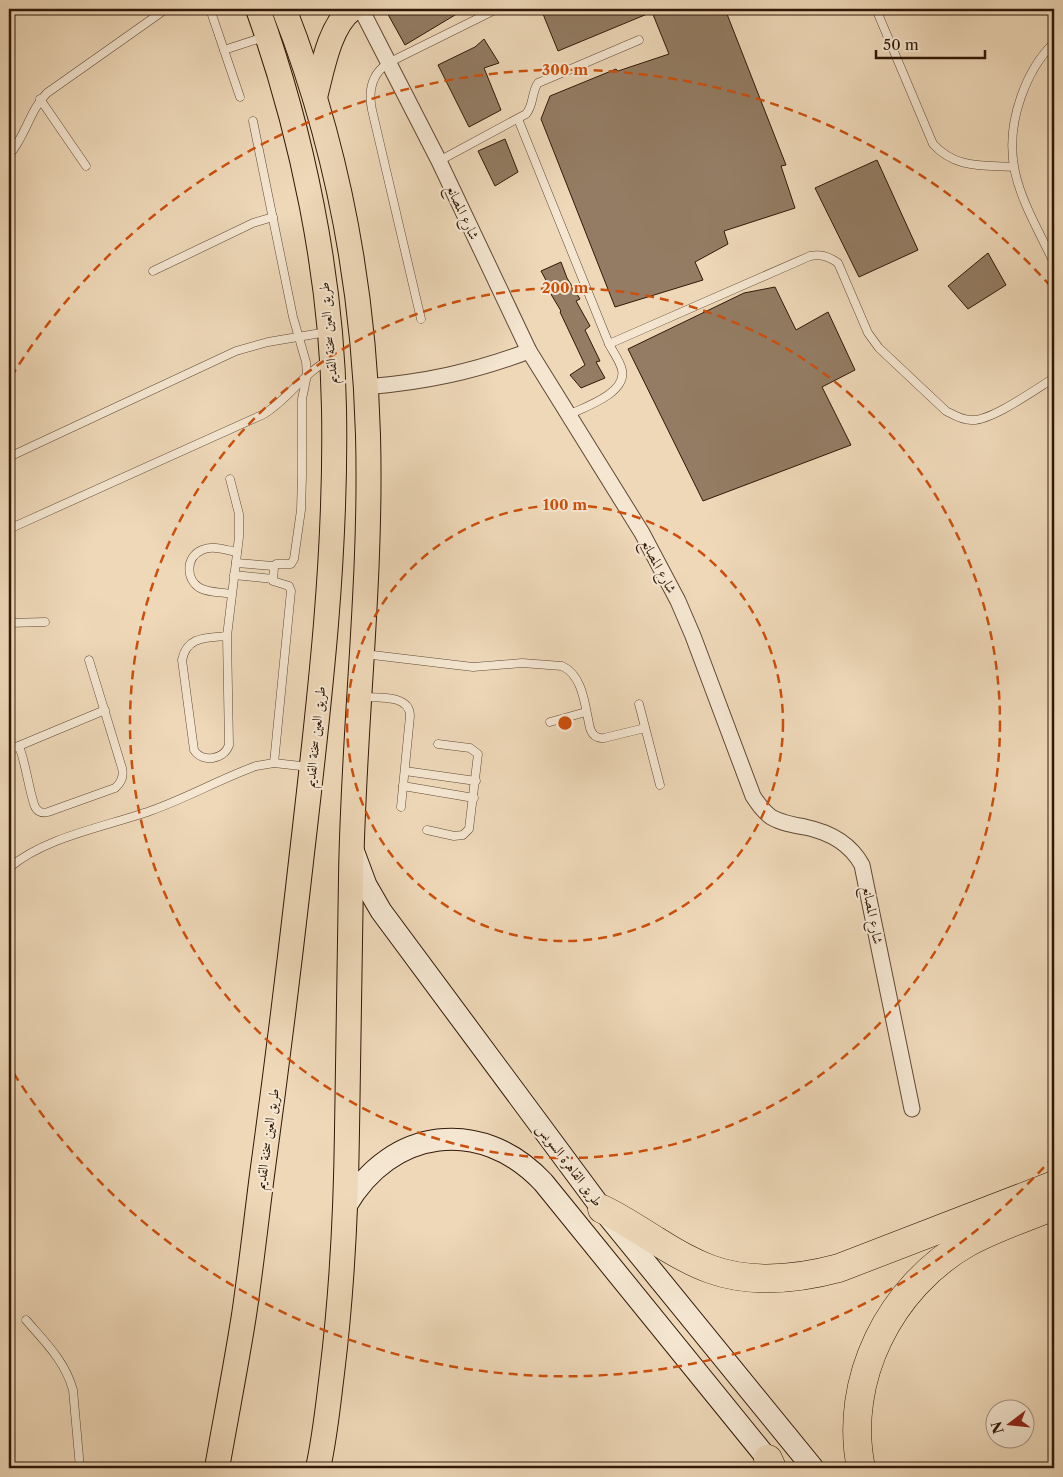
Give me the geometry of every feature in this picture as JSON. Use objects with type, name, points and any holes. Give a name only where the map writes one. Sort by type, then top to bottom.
[{"type":"highway","points":[[602,1209],[708,1269],[738,1276],[783,1279],[839,1268],[1054,1185]]},
{"type":"highway","points":[[862,1468],[858,1438],[858,1411],[863,1383],[870,1357],[881,1331],[894,1311],[912,1288],[949,1255],[985,1234],[1054,1206]]},
{"type":"main road","name":"طريق العين سخنة القديم","points":[[217,1468],[245,1303],[284,1007],[312,767],[330,584],[334,472],[334,405],[323,270],[311,203],[283,87],[268,35],[258,9]]},
{"type":"main road","points":[[284,9],[315,97],[343,206],[366,387],[368,437],[366,586],[352,846],[346,1206],[337,1335],[324,1443],[318,1468]]},
{"type":"main road","points":[[315,97],[337,26],[352,9]]},
{"type":"main road","name":"طريق القاهرة السويس","points":[[352,846],[366,884],[382,911],[602,1209],[813,1468]]},
{"type":"main road","points":[[346,1206],[363,1180],[374,1168],[400,1151],[422,1143],[446,1140],[477,1142],[499,1150],[520,1161],[543,1182],[771,1465]]},
{"type":"street","name":"شارع المصانع","points":[[361,9],[439,161],[529,352],[642,533],[678,601],[694,636],[749,788],[758,804],[764,811],[779,821],[812,829],[836,838],[851,849],[862,865],[912,1109]]},
{"type":"street","points":[[366,387],[436,379],[468,372],[529,352]]},
{"type":"lane","points":[[9,155],[22,137],[31,114],[46,93],[166,9]]},
{"type":"lane","points":[[210,9],[240,97]]},
{"type":"lane","points":[[421,319],[370,100],[373,81],[382,66],[487,11],[497,9]]},
{"type":"lane","points":[[876,9],[933,144],[944,156],[959,163],[1013,167]]},
{"type":"lane","points":[[224,50],[268,35]]},
{"type":"lane","points":[[439,161],[518,119],[529,111],[533,102],[534,90],[538,84],[639,40]]},
{"type":"lane","points":[[1054,43],[1044,52],[1026,80],[1016,112],[1012,139],[1013,167],[1020,193],[1054,263]]},
{"type":"lane","points":[[40,99],[86,166]]},
{"type":"lane","points":[[518,119],[622,370],[621,382],[614,392],[568,415]]},
{"type":"lane","points":[[236,563],[274,566],[278,564],[291,564],[294,559],[302,484],[302,399],[307,375],[305,356],[293,317],[254,120]]},
{"type":"lane","points":[[153,271],[254,223],[273,217]]},
{"type":"lane","points":[[610,344],[810,256],[820,254],[830,257],[838,263],[868,333],[879,348],[946,410],[958,418],[972,420],[987,418],[1054,378]]},
{"type":"lane","points":[[9,458],[221,357],[250,346],[329,331]]},
{"type":"lane","points":[[9,528],[264,414],[286,398],[307,375],[331,360]]},
{"type":"lane","points":[[227,636],[197,640],[186,648],[182,660],[194,750],[196,754],[205,758],[222,755],[229,745],[227,636],[236,563],[239,514],[230,479]]},
{"type":"lane","points":[[231,594],[198,587],[190,575],[189,567],[195,554],[201,550],[208,548],[237,552]]},
{"type":"lane","points":[[274,566],[273,579],[275,583],[289,586],[291,591],[274,763]]},
{"type":"lane","points":[[234,575],[273,579]]},
{"type":"lane","points":[[9,623],[45,622]]},
{"type":"lane","points":[[362,653],[473,667],[522,663],[562,666],[568,668],[577,679],[591,732],[597,737],[604,738],[645,728]]},
{"type":"lane","points":[[19,746],[26,766],[27,784],[35,808],[41,812],[48,812],[115,788],[122,781],[123,772],[89,660]]},
{"type":"lane","points":[[360,696],[398,700],[409,707],[410,716],[401,807]]},
{"type":"lane","points":[[639,704],[660,785]]},
{"type":"lane","points":[[9,750],[105,710]]},
{"type":"lane","points":[[550,722],[586,712]]},
{"type":"lane","points":[[427,830],[463,836],[469,829],[474,798],[478,757],[476,751],[470,748],[438,744]]},
{"type":"lane","points":[[9,868],[26,855],[47,845],[152,811],[250,768],[274,763],[312,767]]},
{"type":"lane","points":[[405,771],[476,781]]},
{"type":"lane","points":[[404,786],[474,798]]},
{"type":"lane","points":[[26,1320],[58,1356],[70,1381],[74,1400],[80,1468]]},
{"type":"building","points":[[385,9],[465,9],[405,45]]},
{"type":"building","points":[[557,9],[725,9],[786,165],[781,166],[795,208],[724,231],[728,244],[695,262],[703,280],[615,307],[541,119],[550,96],[616,69],[618,71],[669,54],[652,12],[558,51],[543,14]]},
{"type":"building","points":[[484,39],[499,63],[484,68],[501,110],[469,127],[438,65],[475,47]]},
{"type":"building","points":[[505,139],[518,172],[495,186],[478,151]]},
{"type":"building","points":[[877,160],[918,250],[859,277],[815,188]]},
{"type":"building","points":[[988,253],[1006,285],[968,309],[948,286]]},
{"type":"building","points":[[561,262],[567,278],[580,299],[576,301],[590,326],[585,330],[600,361],[596,362],[605,378],[581,388],[570,375],[585,365],[561,311],[546,286],[548,284],[541,271]]},
{"type":"building","points":[[775,287],[796,330],[828,312],[855,370],[822,387],[851,445],[703,501],[628,349],[744,293]]}]
